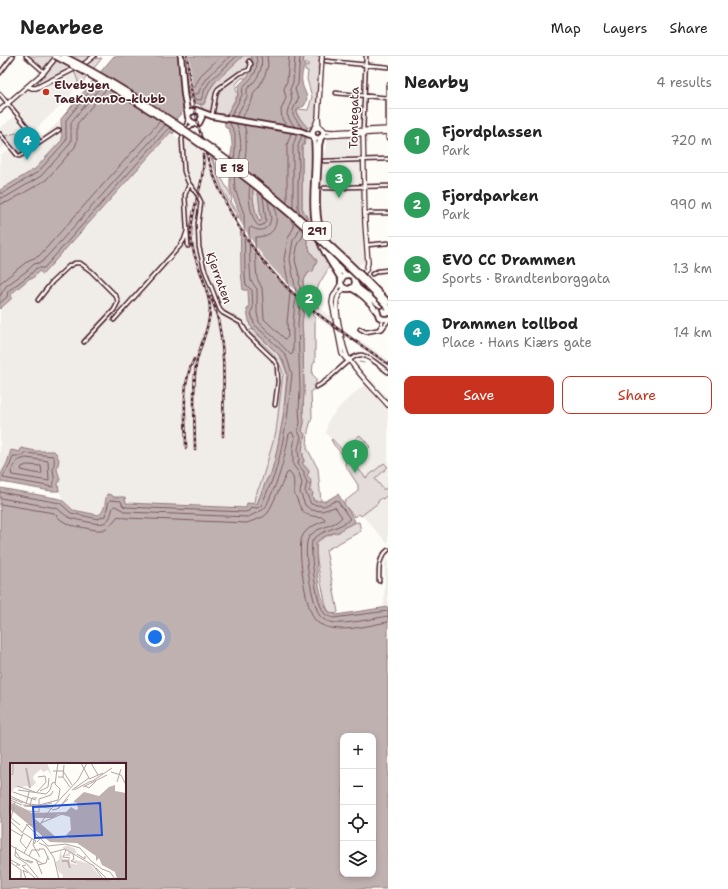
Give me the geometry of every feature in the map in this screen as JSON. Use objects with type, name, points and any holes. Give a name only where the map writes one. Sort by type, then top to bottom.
[{"type":"highway","name":"E 18","points":[[56,56],[143,106],[230,166],[264,192],[318,238],[388,307]]},
{"type":"highway","name":"E 18","points":[[63,56],[145,103],[232,163],[314,230],[349,262],[388,303]]},
{"type":"highway","points":[[181,56],[186,101],[189,108],[189,118],[191,122],[195,124],[199,123],[202,119],[212,116]]},
{"type":"highway","points":[[189,108],[212,116],[300,131],[306,131],[319,132],[318,139],[306,131]]},
{"type":"highway","points":[[189,118],[190,112],[194,110]]},
{"type":"highway","points":[[201,113],[202,119]]},
{"type":"highway","name":"291","points":[[346,275],[338,268],[330,256],[320,228],[318,214],[319,132],[312,131],[315,147],[314,202],[316,228],[326,257],[343,286],[356,291],[369,302],[377,312],[378,316],[382,319]]},
{"type":"highway","points":[[341,281],[346,275],[354,280],[358,288],[380,305]]},
{"type":"highway","points":[[348,288],[354,280]]},
{"type":"highway","points":[[380,305],[388,303]]},
{"type":"highway","points":[[377,312],[380,305]]},
{"type":"highway","points":[[382,319],[388,320]]},
{"type":"street","points":[[0,73],[13,56]]},
{"type":"street","points":[[26,56],[44,72]]},
{"type":"street","points":[[0,110],[44,72],[56,56]]},
{"type":"street","points":[[28,86],[36,88],[84,64],[94,56]]},
{"type":"street","points":[[322,56],[318,117],[319,132],[388,131]]},
{"type":"street","name":"Tomtegata","points":[[354,280],[367,268],[368,263],[363,132],[366,56]]},
{"type":"street","points":[[212,116],[218,89],[240,73],[250,70],[251,64],[249,61]]},
{"type":"street","points":[[326,61],[388,67]]},
{"type":"street","points":[[388,85],[388,138]]},
{"type":"street","points":[[336,93],[388,98]]},
{"type":"street","points":[[0,94],[40,142]]},
{"type":"street","name":"Kjerraten","points":[[189,118],[182,139],[183,162],[186,178],[198,194],[201,202],[198,231],[199,247],[204,268],[218,306],[223,313],[241,323],[248,335],[272,358],[277,365],[278,382],[276,405]]},
{"type":"street","points":[[184,131],[195,124]]},
{"type":"street","points":[[0,134],[18,156],[20,156],[59,130]]},
{"type":"street","points":[[324,161],[388,159]]},
{"type":"street","name":"Kjerraten","points":[[188,246],[185,195],[189,184]]},
{"type":"street","points":[[324,188],[388,186]]},
{"type":"street","points":[[365,213],[388,213]]},
{"type":"street","name":"Kjerraten","points":[[114,320],[180,246],[184,240],[186,231]]},
{"type":"street","points":[[367,245],[388,243]]},
{"type":"street","points":[[38,300],[49,285],[69,266],[75,263],[80,263],[91,271],[116,296],[118,302],[114,310],[84,342]]},
{"type":"street","points":[[372,274],[378,271],[388,270]]},
{"type":"street","points":[[341,281],[333,296],[332,308],[342,354],[346,359],[350,360]]},
{"type":"street","points":[[348,288],[342,291],[336,301],[345,350],[350,360],[388,405]]},
{"type":"street","points":[[379,329],[382,325],[382,319]]},
{"type":"street","points":[[360,329],[366,332],[384,328],[388,320]]},
{"type":"street","points":[[316,387],[329,379],[355,356],[362,356],[388,372]]},
{"type":"street","points":[[379,581],[382,555],[388,550]]},
{"type":"shaded area","points":[[26,56],[55,56],[43,71]]},
{"type":"shaded area","points":[[59,56],[92,56],[84,63],[34,87],[33,84],[46,73]]},
{"type":"shaded area","points":[[243,56],[251,56],[253,62],[252,67],[247,78],[242,78],[236,84],[238,94],[226,116],[206,112],[199,104],[203,105],[211,87]]},
{"type":"shaded area","points":[[304,56],[321,56],[318,70],[320,71],[316,119],[313,125],[306,129],[297,114],[298,109],[308,110],[312,97],[307,79],[308,71],[305,70],[305,66],[308,66],[308,63],[303,63]]},
{"type":"shaded area","points":[[102,58],[77,89],[78,81],[74,71],[92,59]]},
{"type":"shaded area","points":[[74,71],[77,81],[71,95],[33,132],[27,130],[17,134],[5,136],[4,140],[6,141],[3,148],[0,149],[0,128],[19,113],[11,103],[28,86],[32,88]]},
{"type":"shaded area","points":[[61,119],[62,140],[35,169],[0,190],[0,155],[12,149],[17,149],[37,134],[40,136],[45,135]]},
{"type":"shaded area","points":[[27,130],[33,132],[35,137],[21,146],[23,149],[20,153],[17,150],[12,149],[5,136]]},
{"type":"shaded area","points":[[196,130],[199,147],[211,155],[219,174],[230,193],[232,199],[231,201],[238,214],[237,217],[232,220],[239,232],[242,290],[248,290],[249,309],[246,311],[250,329],[248,331],[276,356],[281,365],[283,374],[276,432],[261,483],[255,496],[254,503],[247,503],[246,508],[126,503],[126,498],[113,497],[107,494],[101,514],[98,515],[76,511],[66,504],[59,491],[58,484],[60,479],[54,451],[36,451],[21,448],[20,452],[8,457],[7,463],[0,476],[0,311],[12,298],[10,294],[31,278],[32,279],[39,271],[43,274],[171,132],[180,140],[185,140],[186,134],[190,131]]},
{"type":"shaded area","points":[[306,134],[312,140],[314,147],[322,252],[330,265],[317,290],[316,295],[319,307],[312,312],[315,318],[315,362],[313,364],[312,374],[316,378],[316,388],[311,391],[312,417],[308,431],[307,448],[318,469],[321,502],[314,501],[312,496],[313,494],[311,491],[308,491],[310,489],[310,484],[308,484],[311,483],[307,475],[309,471],[302,463],[304,462],[302,449],[304,442],[302,431],[304,423],[304,391],[303,337],[301,336],[305,298],[303,282],[308,273],[313,270],[317,261],[310,251],[306,238],[309,230],[309,221],[302,208],[302,146],[304,145]]},
{"type":"shaded area","points":[[363,134],[367,262],[359,265],[358,268],[351,267],[339,249],[324,235],[321,219],[320,186],[322,152],[326,152],[328,136]]},
{"type":"shaded area","points":[[210,155],[230,193],[232,199],[231,201],[238,214],[239,220],[223,191]]},
{"type":"shaded area","points":[[256,188],[258,192],[262,219],[260,222],[255,211],[253,201],[253,189]]},
{"type":"shaded area","points":[[319,307],[332,318],[335,330],[313,315],[312,312]]},
{"type":"shaded area","points":[[252,329],[278,354],[287,374],[283,418],[276,455],[271,474],[267,479],[257,504],[254,503],[255,496],[261,483],[276,432],[283,374],[274,355],[248,331]]},
{"type":"shaded area","points":[[360,340],[388,360],[388,367],[361,348],[361,346],[357,344]]},
{"type":"shaded area","points":[[371,379],[388,399],[388,544],[361,514],[381,496],[326,433],[328,421],[342,404]]},
{"type":"shaded area","points":[[360,435],[370,447],[353,463],[366,478],[384,463],[388,467],[375,479],[384,490],[388,486],[388,494],[361,516],[359,514],[355,517],[344,505],[344,502],[358,491],[358,485],[345,465],[346,459],[331,440],[332,439],[342,450]]},
{"type":"shaded area","points":[[359,522],[361,531],[326,550],[338,612],[336,614],[329,612],[326,606],[319,573],[316,555],[317,543],[330,535],[339,532],[350,524]]},
{"type":"shaded area","points":[[388,554],[388,606],[384,606],[385,563]]},
{"type":"water","points":[[114,56],[243,56],[213,84],[204,104],[184,104],[181,115],[177,117],[173,134],[171,132],[43,274],[39,271],[32,279],[30,278],[11,294],[12,298],[0,309],[0,190],[35,169],[62,140],[61,119]]},
{"type":"water","points":[[251,56],[304,56],[303,63],[305,63],[302,72],[302,80],[307,99],[304,106],[296,111],[297,115],[307,127],[304,145],[302,146],[302,208],[310,223],[306,238],[310,251],[317,261],[313,271],[308,273],[303,282],[305,298],[302,324],[303,336],[301,336],[303,337],[304,391],[304,423],[302,431],[305,434],[302,449],[304,462],[302,463],[309,471],[307,475],[311,483],[308,484],[311,484],[308,491],[313,493],[312,496],[314,501],[326,501],[338,494],[355,521],[339,532],[326,536],[316,543],[319,587],[324,604],[328,611],[336,615],[388,607],[388,889],[0,889],[0,488],[61,499],[73,510],[98,515],[102,512],[107,494],[112,495],[113,497],[125,497],[126,503],[246,508],[247,503],[257,504],[267,479],[271,474],[283,418],[288,374],[283,360],[250,326],[247,311],[247,309],[249,309],[248,290],[243,290],[241,272],[240,214],[230,189],[230,174],[223,169],[222,165],[229,159],[232,149],[229,129],[226,128],[225,124],[226,115],[238,95],[239,85],[248,76],[252,69],[253,61]],"holes":[[[253,189],[256,189],[258,192],[262,219],[260,222],[254,206]]]},
{"type":"water","points":[[21,448],[36,451],[54,451],[56,453],[59,460],[57,469],[60,480],[58,484],[59,491],[51,491],[1,482],[0,476],[7,463],[11,450],[20,452]]},
{"type":"pier","points":[[180,56],[183,56],[186,91],[191,102],[185,56],[189,56],[195,106],[189,104],[186,106],[184,113]]},
{"type":"pier","points":[[238,218],[267,262],[306,301],[306,306],[277,280],[258,258],[238,228]]},
{"type":"waterway","points":[[359,362],[364,363]]},
{"type":"railway","points":[[187,56],[191,91],[207,157],[219,188],[234,218],[252,246],[273,273],[308,307],[388,364]]},
{"type":"railway","points":[[195,450],[194,397],[196,365],[210,316],[207,290],[194,252],[191,233],[193,213],[201,184],[203,155]]},
{"type":"railway","points":[[211,297],[220,330],[222,347],[224,384],[223,436]]},
{"type":"railway","points":[[186,448],[185,391],[194,359]]},
{"type":"place","name":"Elvebyen TaeKwonDo-klubb","points":[[46,92]]},
{"type":"place","name":"Drammen tollbod","points":[[27,160]]},
{"type":"place","name":"EVO CC Drammen","points":[[339,198]]},
{"type":"place","name":"Fjordparken","points":[[309,318]]},
{"type":"place","name":"Fjordplassen","points":[[355,473]]}]
